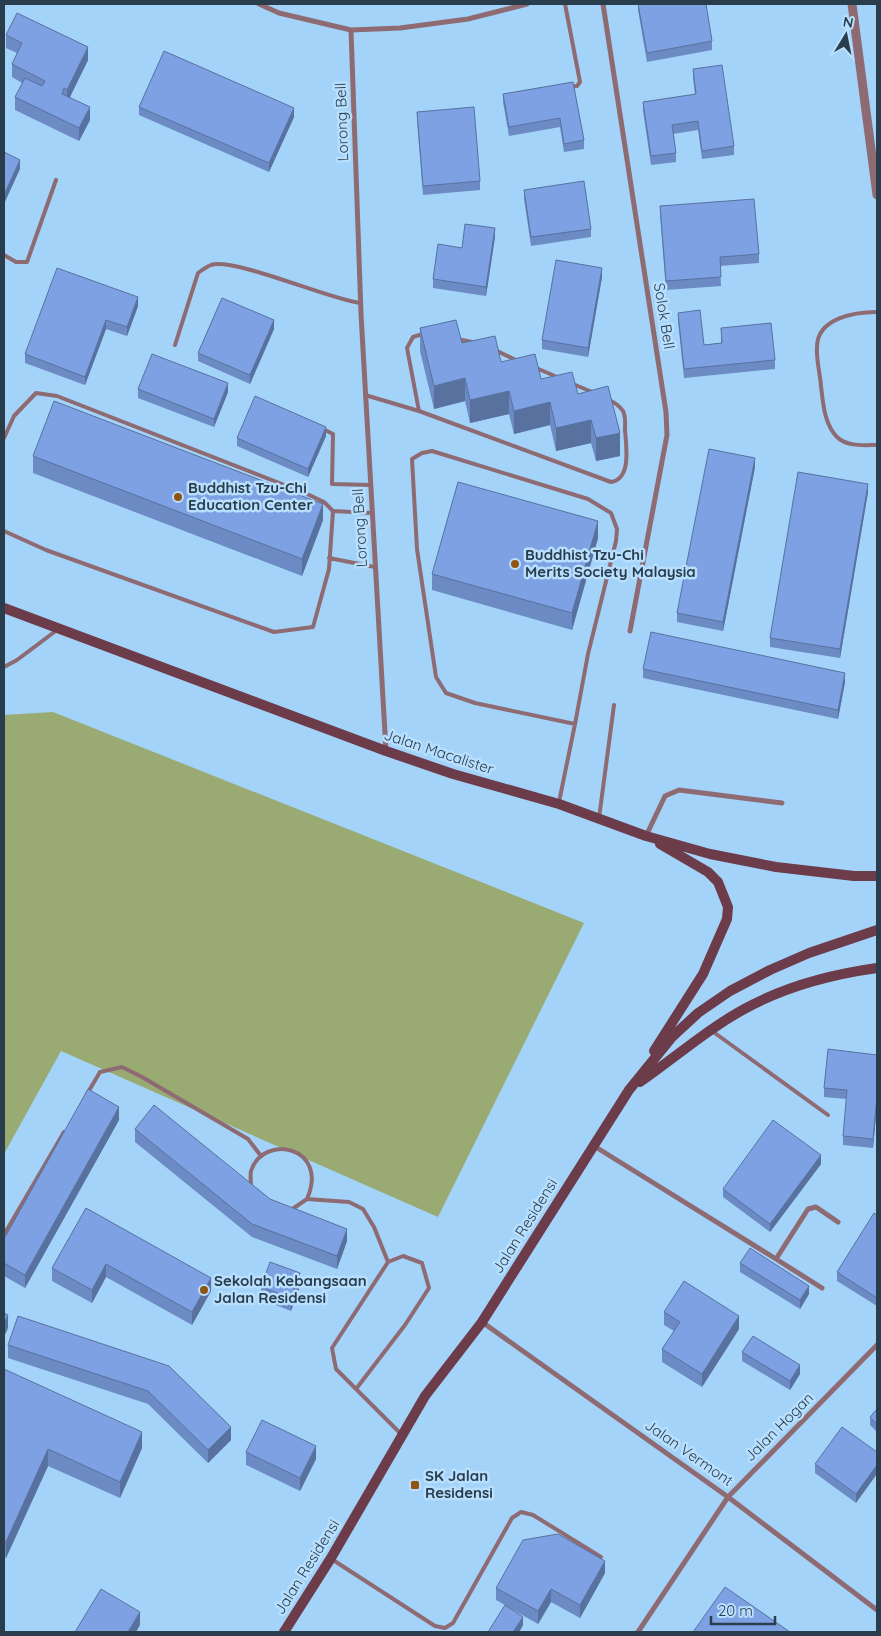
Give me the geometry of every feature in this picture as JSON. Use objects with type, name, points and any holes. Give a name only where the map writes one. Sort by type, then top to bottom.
[{"type":"main road","name":"Jalan Macalister","points":[[4,608],[386,751],[453,774],[559,804],[646,836],[710,854],[776,867],[865,876],[877,875]]},
{"type":"main road","points":[[629,1090],[703,974],[727,919],[728,908],[718,882],[708,872],[646,836]]},
{"type":"main road","name":"Jalan Residensi","points":[[284,1632],[331,1558],[425,1396],[482,1322],[629,1090],[672,1037],[698,1013],[730,992],[810,953],[877,930]]},
{"type":"main road","points":[[629,1090],[749,1006],[771,996],[820,980],[877,968]]},
{"type":"street","points":[[259,4],[279,13],[351,30],[400,28],[468,19],[526,4]]},
{"type":"street","name":"Solok Bell","points":[[602,4],[667,435],[630,631]]},
{"type":"street","points":[[852,4],[877,195]]},
{"type":"street","name":"Lorong Bell","points":[[351,30],[360,303],[386,751]]},
{"type":"street","points":[[646,836],[665,796],[679,790],[782,803]]},
{"type":"street","points":[[594,1146],[822,1288]]},
{"type":"street","points":[[776,1259],[808,1209],[816,1207],[838,1222]]},
{"type":"street","name":"Jalan Vermont","points":[[482,1322],[728,1497],[877,1610]]},
{"type":"street","name":"Jalan Hogan","points":[[638,1632],[728,1497],[877,1345]]},
{"type":"lane","points":[[560,88],[577,86],[580,82],[565,4]]},
{"type":"lane","points":[[4,255],[16,262],[27,262],[56,180]]},
{"type":"lane","points":[[175,345],[198,273],[212,264],[232,265],[340,300],[360,303]]},
{"type":"lane","points":[[877,312],[860,312],[836,319],[822,330],[816,345],[824,406],[829,426],[838,438],[853,445],[877,445]]},
{"type":"lane","points":[[419,412],[407,348],[412,337],[424,333],[432,334]]},
{"type":"lane","points":[[447,337],[479,344]]},
{"type":"lane","points":[[488,348],[561,379]]},
{"type":"lane","points":[[365,394],[611,482],[617,481],[624,470],[627,456],[624,412],[616,403],[570,383]]},
{"type":"lane","points":[[4,438],[14,416],[22,405],[36,393],[57,396],[305,493],[324,502],[333,511],[372,513]]},
{"type":"lane","points":[[315,426],[333,434],[332,484],[371,485]]},
{"type":"lane","points":[[559,804],[575,724],[588,654],[616,541],[617,529],[611,513],[588,499],[537,481],[432,451],[422,453],[412,459],[417,549],[436,676],[446,693],[475,703],[575,724]]},
{"type":"lane","points":[[4,531],[46,550],[274,632],[313,627],[329,569],[333,511]]},
{"type":"lane","points":[[329,558],[375,567]]},
{"type":"lane","points":[[4,666],[17,660],[59,628]]},
{"type":"lane","points":[[599,818],[614,705]]},
{"type":"lane","points":[[712,1031],[828,1115]]},
{"type":"lane","points":[[84,1099],[100,1072],[122,1067],[217,1119],[248,1139],[260,1156]]},
{"type":"lane","points":[[5,1232],[69,1124]]},
{"type":"lane","points":[[255,1196],[251,1188],[251,1171],[260,1156],[274,1149],[290,1150],[303,1157],[312,1170],[313,1186],[307,1199],[293,1210],[284,1210]]},
{"type":"lane","points":[[307,1199],[349,1202],[363,1209],[374,1227],[388,1262]]},
{"type":"lane","points":[[356,1389],[405,1326],[429,1288],[422,1263],[403,1256],[388,1262],[332,1348],[336,1370],[402,1435]]},
{"type":"lane","points":[[331,1558],[435,1626],[445,1628],[453,1623],[512,1518],[521,1512],[533,1515],[601,1557]]},
{"type":"green space","points":[[53,712],[584,923],[438,1217],[61,1051],[4,1154],[4,715]]},
{"type":"building","points":[[638,4],[706,4],[712,41],[647,53]]},
{"type":"building","points":[[17,13],[88,47],[67,90],[64,88],[62,94],[90,107],[79,128],[15,97],[25,78],[42,86],[45,81],[12,64],[22,43],[6,35]]},
{"type":"building","points":[[164,51],[294,108],[269,163],[139,107]]},
{"type":"building","points":[[722,65],[734,146],[702,151],[698,121],[672,125],[676,153],[651,156],[643,102],[696,94],[693,69]]},
{"type":"building","points":[[573,82],[584,140],[564,144],[560,118],[509,127],[503,94]]},
{"type":"building","points":[[474,107],[480,181],[423,186],[417,112]]},
{"type":"building","points":[[4,152],[20,160],[4,195]]},
{"type":"building","points":[[584,181],[591,229],[531,237],[524,190]]},
{"type":"building","points":[[754,199],[759,254],[720,257],[721,277],[666,281],[660,206]]},
{"type":"building","points":[[465,224],[495,228],[486,287],[433,279],[438,244],[462,248]]},
{"type":"building","points":[[556,260],[602,268],[588,348],[542,340]]},
{"type":"building","points":[[57,268],[138,297],[127,327],[106,320],[85,377],[25,354]]},
{"type":"building","points":[[222,298],[274,320],[250,375],[198,353]]},
{"type":"building","points":[[700,310],[704,345],[722,343],[721,328],[771,323],[775,360],[684,369],[678,313]]},
{"type":"building","points":[[456,320],[462,343],[495,336],[501,362],[535,354],[541,379],[572,372],[578,394],[608,386],[620,433],[596,438],[591,420],[556,428],[550,402],[514,411],[509,391],[470,400],[465,378],[434,386],[420,328]]},
{"type":"building","points":[[152,354],[228,383],[214,419],[138,389]]},
{"type":"building","points":[[255,396],[326,427],[308,469],[237,438]]},
{"type":"building","name":"Buddhist Tzu-Chi Education Center","points":[[54,401],[323,504],[302,559],[33,456]]},
{"type":"building","points":[[709,449],[755,458],[723,622],[677,613]]},
{"type":"building","points":[[798,472],[868,484],[840,649],[770,638]]},
{"type":"building","name":"Buddhist Tzu-Chi Merits Society Malaysia","points":[[458,482],[598,521],[572,613],[432,574]]},
{"type":"building","points":[[651,632],[845,673],[838,710],[643,669]]},
{"type":"building","points":[[828,1049],[877,1055],[877,1096],[873,1139],[843,1136],[847,1090],[824,1088]]},
{"type":"building","points":[[88,1089],[119,1107],[25,1275],[4,1263],[4,1239]]},
{"type":"building","points":[[154,1105],[270,1199],[347,1229],[337,1256],[252,1224],[135,1129]]},
{"type":"building","points":[[773,1120],[821,1155],[770,1224],[723,1189]]},
{"type":"building","points":[[86,1208],[211,1278],[192,1312],[106,1264],[92,1290],[52,1268]]},
{"type":"building","points":[[874,1213],[877,1215],[877,1298],[837,1272]]},
{"type":"building","points":[[750,1248],[809,1286],[800,1300],[740,1263]]},
{"type":"building","points":[[270,1262],[300,1273],[291,1298],[261,1287]]},
{"type":"building","points":[[684,1281],[739,1316],[702,1374],[662,1349],[680,1322],[664,1312]]},
{"type":"building","points":[[4,1313],[8,1315],[4,1324]]},
{"type":"building","points":[[18,1316],[169,1366],[231,1427],[208,1450],[148,1391],[8,1345]]},
{"type":"building","points":[[753,1336],[800,1365],[790,1381],[742,1352]]},
{"type":"building","points":[[4,1369],[142,1432],[120,1482],[48,1449],[6,1542],[4,1541]]},
{"type":"building","points":[[877,1409],[877,1424],[870,1417]]},
{"type":"building","points":[[262,1420],[316,1446],[300,1478],[246,1452]]},
{"type":"building","points":[[842,1427],[877,1452],[877,1465],[856,1494],[815,1464]]},
{"type":"building","points":[[558,1534],[605,1561],[580,1605],[551,1589],[538,1611],[496,1588],[523,1540]]},
{"type":"building","points":[[725,1587],[790,1632],[693,1632]]},
{"type":"building","points":[[101,1589],[140,1612],[128,1632],[75,1632]]},
{"type":"building","points":[[505,1605],[523,1617],[513,1632],[488,1632]]},
{"type":"place","name":"Buddhist Tzu-Chi Education Center","points":[[178,497]]},
{"type":"place","name":"Buddhist Tzu-Chi Merits Society Malaysia","points":[[515,564]]},
{"type":"place","name":"Sekolah Kebangsaan Jalan Residensi","points":[[204,1290]]},
{"type":"place","name":"SK Jalan Residensi","points":[[415,1485]]}]
